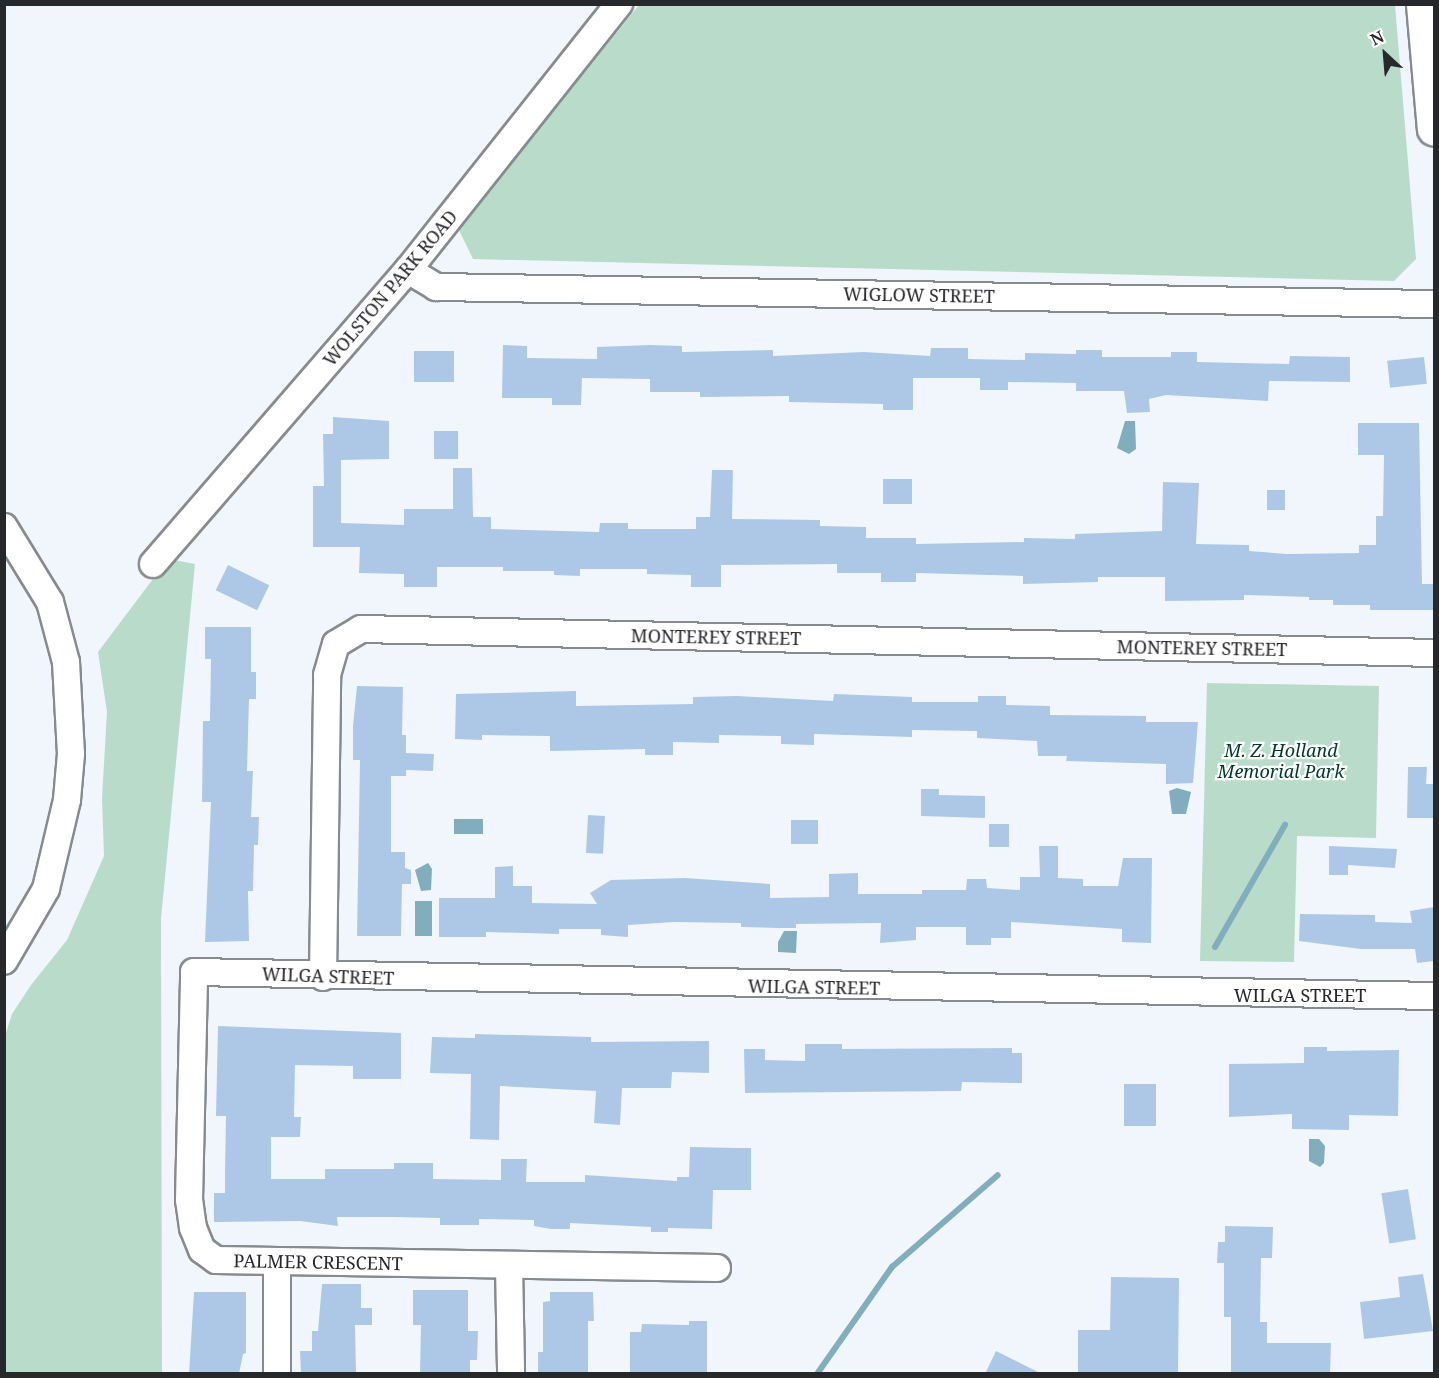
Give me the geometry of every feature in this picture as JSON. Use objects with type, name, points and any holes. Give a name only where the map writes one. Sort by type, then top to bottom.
[{"type":"main road","points":[[1423,4],[1434,129]]},
{"type":"street","name":"WOLSTON PARK ROAD","points":[[153,564],[408,270],[619,4]]},
{"type":"street","name":"WIGLOW STREET","points":[[408,270],[436,287],[1434,304]]},
{"type":"street","points":[[4,526],[50,602],[66,662],[71,723],[67,800],[59,844],[46,889],[4,961]]},
{"type":"street","name":"MONTEREY STREET","points":[[323,977],[327,675],[336,644],[361,629],[1434,653]]},
{"type":"street","name":"WILGA STREET","points":[[194,972],[323,977],[1434,996]]},
{"type":"street","name":"PALMER CRESCENT","points":[[194,972],[189,1200],[193,1228],[202,1250],[216,1260],[717,1268]]},
{"type":"street","points":[[277,1262],[277,1374]]},
{"type":"street","points":[[509,1265],[511,1374]]},
{"type":"green space","points":[[639,5],[1395,5],[1416,259],[1394,281],[473,259],[458,228]]},
{"type":"green space","points":[[168,559],[195,564],[161,919],[162,1373],[5,1374],[5,1036],[12,1014],[31,985],[67,940],[104,856],[102,798],[107,712],[98,652]]},
{"type":"green space","name":"M. Z. Holland Memorial Park","points":[[1207,683],[1379,686],[1376,838],[1297,836],[1294,962],[1200,961]]},
{"type":"water","points":[[1125,421],[1135,421],[1136,449],[1129,454],[1117,448]]},
{"type":"water","points":[[1177,788],[1191,792],[1186,814],[1172,814],[1169,791]]},
{"type":"water","points":[[454,819],[483,819],[483,834],[454,834]]},
{"type":"water","points":[[428,863],[432,869],[431,890],[421,891],[415,870]]},
{"type":"water","points":[[415,901],[432,901],[432,936],[415,936]]},
{"type":"water","points":[[784,931],[797,931],[796,953],[778,952],[778,942]]},
{"type":"water","points":[[1309,1139],[1319,1139],[1325,1146],[1324,1163],[1320,1167],[1309,1161]]},
{"type":"building","points":[[503,345],[527,346],[527,358],[597,359],[597,347],[650,345],[682,346],[682,352],[773,350],[773,356],[864,352],[930,356],[931,348],[968,348],[968,359],[1025,360],[1025,353],[1076,354],[1076,350],[1102,350],[1102,357],[1171,357],[1171,352],[1197,352],[1197,362],[1289,364],[1290,356],[1350,357],[1350,382],[1269,381],[1268,401],[1166,395],[1149,399],[1150,412],[1127,413],[1124,391],[1076,391],[1076,383],[1008,382],[1008,390],[980,390],[980,378],[913,378],[913,410],[883,410],[883,404],[789,402],[789,396],[700,397],[700,392],[650,392],[650,379],[582,378],[581,405],[552,405],[552,398],[502,398]]},
{"type":"building","points":[[414,351],[454,351],[454,382],[414,382]]},
{"type":"building","points":[[1424,357],[1427,384],[1390,388],[1387,361]]},
{"type":"building","points":[[333,417],[389,421],[389,459],[341,460],[341,523],[404,525],[404,509],[453,509],[453,468],[472,468],[473,517],[491,517],[491,529],[599,532],[600,523],[628,523],[628,529],[696,529],[696,517],[710,517],[712,470],[733,470],[732,519],[820,520],[820,526],[866,527],[866,538],[916,538],[916,544],[1024,542],[1024,538],[1075,539],[1075,534],[1162,531],[1163,482],[1199,483],[1196,544],[1249,545],[1249,551],[1287,554],[1359,553],[1359,545],[1376,545],[1376,516],[1383,516],[1384,455],[1358,455],[1358,423],[1419,423],[1422,584],[1434,584],[1434,610],[1370,610],[1370,605],[1333,605],[1333,600],[1309,600],[1309,597],[1244,595],[1244,600],[1165,601],[1165,577],[1098,577],[1098,582],[1023,584],[1023,576],[916,573],[916,582],[881,582],[881,573],[837,573],[837,564],[721,565],[721,587],[691,587],[691,575],[647,574],[647,569],[580,569],[580,576],[554,575],[554,571],[503,571],[503,567],[437,567],[437,587],[404,587],[404,574],[359,573],[360,547],[313,547],[313,486],[324,486],[323,434],[333,434]]},
{"type":"building","points":[[434,431],[458,431],[458,459],[434,459]]},
{"type":"building","points":[[883,479],[912,479],[912,504],[883,504]]},
{"type":"building","points":[[1267,490],[1285,490],[1285,510],[1267,510]]},
{"type":"building","points":[[228,565],[269,585],[257,610],[216,590]]},
{"type":"building","points":[[205,627],[251,627],[251,672],[256,672],[256,699],[249,699],[247,771],[253,771],[251,817],[259,817],[258,845],[254,845],[253,891],[248,891],[249,941],[205,942],[211,802],[202,802],[203,721],[210,721],[211,659],[205,659]]},
{"type":"building","points":[[357,686],[403,687],[402,735],[406,735],[406,753],[434,754],[433,771],[406,770],[406,776],[391,776],[391,852],[405,852],[405,868],[411,870],[411,884],[402,884],[401,936],[357,936],[360,760],[353,760],[353,726]]},
{"type":"building","points":[[576,691],[576,706],[693,704],[693,697],[737,696],[833,701],[834,694],[912,697],[912,702],[978,702],[978,696],[1006,696],[1006,705],[1050,706],[1050,715],[1146,716],[1146,722],[1198,722],[1193,783],[1166,784],[1166,764],[1066,761],[1067,756],[1038,756],[1037,741],[977,738],[977,731],[912,730],[912,737],[814,734],[814,745],[781,744],[781,736],[719,735],[719,743],[673,742],[673,755],[645,755],[645,749],[550,751],[550,736],[482,735],[482,740],[455,739],[456,694]]},
{"type":"building","points":[[1408,767],[1427,767],[1426,784],[1434,784],[1434,818],[1407,818]]},
{"type":"building","points":[[921,789],[939,789],[939,795],[985,796],[985,818],[921,816]]},
{"type":"building","points":[[588,815],[605,816],[603,854],[586,853]]},
{"type":"building","points":[[791,820],[818,820],[818,844],[791,844]]},
{"type":"building","points":[[989,824],[1009,824],[1009,847],[989,847]]},
{"type":"building","points":[[1039,846],[1058,846],[1058,878],[1083,879],[1083,886],[1118,886],[1123,858],[1152,858],[1151,943],[1122,942],[1122,929],[1011,922],[1011,938],[991,938],[991,945],[966,945],[966,927],[916,927],[916,940],[880,943],[881,923],[796,924],[796,928],[778,928],[741,927],[741,923],[674,922],[628,925],[628,937],[601,935],[601,929],[559,929],[559,934],[486,932],[486,937],[439,937],[439,898],[495,898],[495,867],[513,866],[513,886],[532,886],[532,903],[597,904],[590,893],[611,880],[685,878],[770,884],[770,898],[829,897],[829,874],[858,873],[858,894],[922,894],[922,890],[966,890],[967,879],[986,879],[987,888],[1020,890],[1020,877],[1040,877]]},
{"type":"building","points":[[1329,846],[1397,849],[1395,868],[1348,865],[1348,875],[1329,875]]},
{"type":"building","points":[[1434,907],[1434,961],[1417,963],[1415,949],[1361,949],[1299,941],[1300,914],[1375,915],[1375,922],[1412,923],[1410,911]]},
{"type":"building","points":[[218,1026],[401,1033],[401,1079],[353,1079],[353,1066],[295,1065],[294,1117],[301,1117],[300,1137],[271,1137],[271,1179],[325,1179],[325,1169],[394,1169],[394,1163],[433,1163],[433,1179],[501,1180],[501,1159],[527,1159],[526,1182],[585,1182],[585,1175],[677,1181],[677,1177],[689,1177],[690,1147],[751,1148],[751,1190],[713,1190],[712,1229],[668,1228],[668,1232],[651,1232],[651,1227],[570,1223],[570,1229],[551,1229],[534,1226],[534,1220],[479,1219],[479,1225],[440,1225],[440,1218],[337,1217],[338,1226],[300,1221],[214,1222],[214,1193],[225,1193],[226,1116],[216,1116]]},
{"type":"building","points":[[475,1034],[591,1037],[591,1042],[709,1041],[709,1073],[672,1072],[671,1088],[622,1088],[620,1125],[594,1123],[596,1091],[500,1086],[499,1140],[470,1139],[471,1074],[430,1073],[432,1037],[475,1038]]},
{"type":"building","points":[[805,1044],[842,1044],[842,1049],[1012,1048],[1012,1053],[1022,1053],[1022,1083],[962,1082],[961,1091],[745,1093],[744,1049],[765,1049],[765,1060],[805,1061]]},
{"type":"building","points":[[1304,1047],[1327,1047],[1327,1051],[1399,1050],[1398,1116],[1349,1115],[1349,1130],[1292,1129],[1292,1114],[1229,1117],[1229,1064],[1304,1063]]},
{"type":"building","points":[[1124,1084],[1156,1084],[1156,1126],[1124,1126]]},
{"type":"building","points":[[1408,1189],[1416,1239],[1389,1244],[1381,1193]]},
{"type":"building","points":[[1225,1226],[1273,1227],[1272,1258],[1261,1258],[1260,1322],[1267,1322],[1267,1343],[1331,1343],[1330,1374],[1231,1374],[1231,1317],[1224,1317],[1224,1263],[1217,1263],[1218,1242],[1225,1242]]},
{"type":"building","points":[[1423,1274],[1433,1331],[1364,1339],[1360,1302],[1400,1297],[1398,1277]]},
{"type":"building","points":[[1111,1277],[1179,1278],[1178,1374],[1078,1374],[1078,1330],[1110,1330]]},
{"type":"building","points":[[322,1284],[361,1284],[361,1308],[372,1308],[372,1325],[355,1325],[356,1372],[301,1373],[300,1351],[312,1351],[312,1331],[318,1331]]},
{"type":"building","points":[[413,1290],[468,1290],[468,1331],[478,1331],[477,1360],[470,1360],[470,1374],[420,1374],[421,1325],[413,1325]]},
{"type":"building","points":[[194,1292],[246,1292],[246,1353],[243,1354],[239,1374],[189,1374]]},
{"type":"building","points":[[550,1292],[593,1292],[594,1321],[588,1321],[588,1372],[538,1372],[538,1352],[543,1352],[543,1302],[550,1301]]},
{"type":"building","points":[[689,1321],[707,1321],[707,1374],[630,1374],[630,1332],[641,1332],[642,1324],[689,1325]]},
{"type":"building","points":[[996,1351],[1042,1374],[985,1374]]},
{"type":"waterway","points":[[1215,947],[1285,825]]},
{"type":"waterway","points":[[817,1374],[892,1267],[998,1175]]}]
